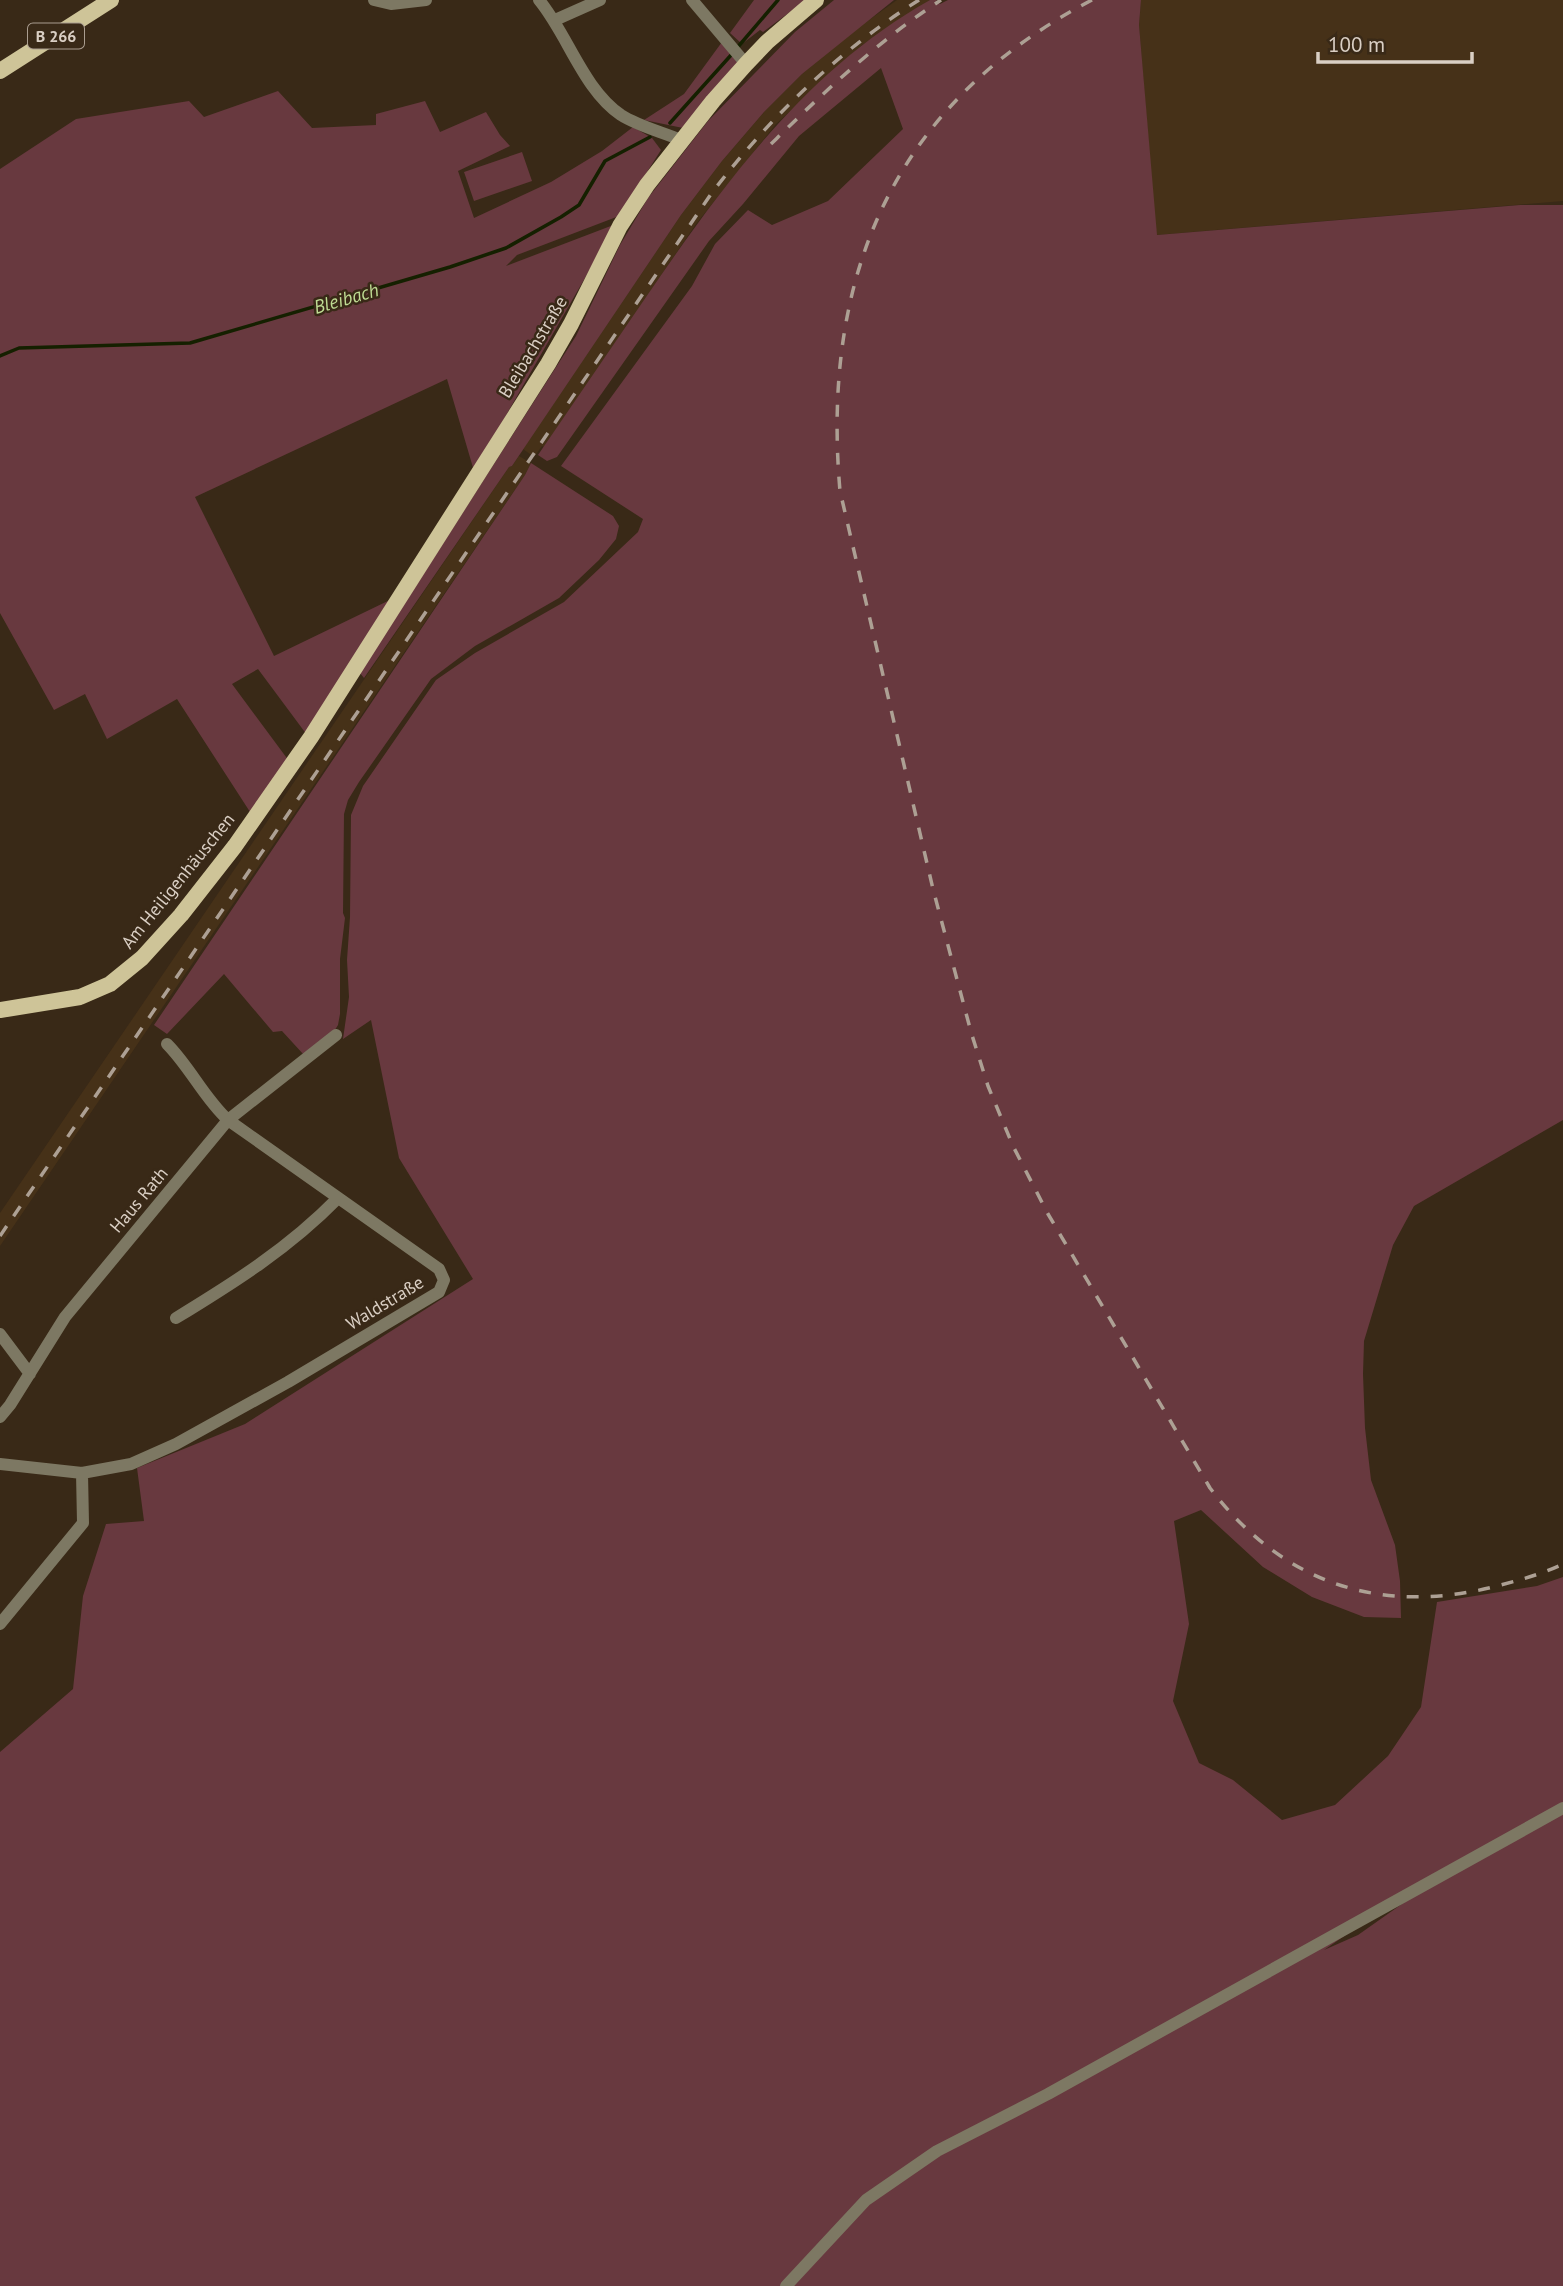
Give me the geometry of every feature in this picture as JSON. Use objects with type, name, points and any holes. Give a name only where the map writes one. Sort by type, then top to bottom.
[{"type":"main road","name":"B 266","points":[[0,71],[111,0]]},
{"type":"main road","name":"Bleibachstraße","points":[[311,737],[548,364],[620,226],[742,59],[767,42],[816,0]]},
{"type":"main road","name":"Am Heiligenhäuschen","points":[[0,1010],[80,996],[110,984],[128,971],[181,915],[216,872],[311,737]]},
{"type":"street","points":[[374,0],[399,4],[426,0]]},
{"type":"street","points":[[539,0],[555,20],[591,84],[605,100],[622,116],[681,140]]},
{"type":"street","points":[[555,20],[600,0]]},
{"type":"street","points":[[692,0],[742,59]]},
{"type":"street","name":"Haus Rath","points":[[0,1417],[65,1317],[228,1120],[336,1035]]},
{"type":"street","name":"Waldstraße","points":[[0,1464],[82,1473],[131,1464],[176,1444],[288,1382],[439,1292],[444,1280],[439,1269],[228,1120],[214,1107],[183,1061],[167,1044]]},
{"type":"street","points":[[176,1318],[255,1269],[309,1227],[338,1198]]},
{"type":"street","points":[[0,1334],[30,1374]]},
{"type":"street","points":[[0,1623],[83,1524],[82,1473]]},
{"type":"street","points":[[786,2286],[866,2200],[918,2164],[1563,1808]]},
{"type":"shaded area","points":[[754,0],[806,0],[742,44],[730,33]]},
{"type":"shaded area","points":[[834,0],[894,0],[802,74],[764,112],[722,161],[681,215],[512,466],[364,678],[360,673],[576,336],[620,245],[648,198],[708,121],[795,32]]},
{"type":"shaded area","points":[[897,0],[930,0],[861,46],[776,124],[696,224],[544,447],[542,446],[534,457],[523,449],[681,215],[722,161],[764,112],[802,74],[851,33]]},
{"type":"shaded area","points":[[930,0],[936,0],[940,4],[948,0],[1141,0],[1139,25],[1157,235],[1520,205],[1563,205],[1563,1120],[1414,1206],[1393,1245],[1364,1341],[1363,1374],[1371,1480],[1395,1545],[1401,1618],[1364,1617],[1312,1597],[1263,1567],[1201,1510],[1174,1521],[1189,1624],[1173,1701],[1199,1763],[1233,1780],[1282,1820],[1335,1805],[1388,1756],[1421,1707],[1437,1602],[1537,1586],[1563,1577],[1563,2286],[0,2286],[0,1752],[73,1689],[83,1596],[106,1524],[144,1521],[137,1468],[245,1424],[473,1279],[399,1158],[371,1020],[343,1039],[349,997],[347,960],[351,815],[363,786],[436,680],[475,653],[564,602],[638,532],[643,519],[561,466],[692,286],[715,244],[748,210],[772,225],[828,201],[903,129],[881,68],[799,136],[709,241],[557,457],[547,461],[538,455],[676,254],[738,171],[807,94],[845,59]],"holes":[[[1438,1871],[1443,1875],[1358,1935],[1324,1950]]]},
{"type":"shaded area","points":[[1141,0],[1563,0],[1563,201],[1156,235],[1139,25]]},
{"type":"shaded area","points":[[722,42],[738,63],[683,128],[644,120],[684,94]]},
{"type":"shaded area","points":[[278,91],[312,128],[376,125],[376,114],[425,101],[440,132],[486,112],[510,146],[458,171],[474,218],[551,182],[602,151],[633,127],[652,138],[661,150],[619,216],[517,255],[506,266],[616,224],[474,471],[447,379],[195,497],[274,656],[394,598],[307,735],[258,669],[232,684],[289,761],[252,815],[177,699],[107,739],[85,694],[54,710],[0,613],[0,169],[76,119],[189,101],[204,117]]},
{"type":"shaded area","points":[[522,152],[532,181],[474,201],[464,172]]},
{"type":"shaded area","points":[[519,456],[531,463],[525,475],[0,1246],[0,1213]]},
{"type":"shaded area","points":[[531,463],[613,516],[619,526],[616,539],[599,560],[559,598],[475,646],[431,679],[348,800],[344,814],[345,918],[340,959],[340,1014],[333,1033],[304,1055],[282,1031],[273,1032],[224,974],[167,1034],[154,1025]]},
{"type":"waterway","name":"Bleibach","points":[[737,48],[778,0]]},
{"type":"waterway","name":"Bleibach","points":[[670,123],[732,54]]},
{"type":"waterway","name":"Bleibach","points":[[0,356],[19,348],[190,343],[450,267],[506,248],[561,217],[579,205],[605,161],[650,137]]},
{"type":"railway","points":[[0,1236],[711,194],[757,139],[806,88],[860,41],[919,0]]},
{"type":"railway","points":[[771,144],[831,86],[941,0]]},
{"type":"railway","points":[[1092,0],[1024,42],[966,90],[920,144],[885,203],[859,268],[844,338],[837,412],[840,491],[933,889],[971,1032],[988,1086],[1013,1146],[1048,1214],[1210,1488],[1239,1521],[1269,1548],[1302,1569],[1337,1584],[1374,1593],[1413,1597],[1454,1594],[1497,1586],[1563,1564]]}]
